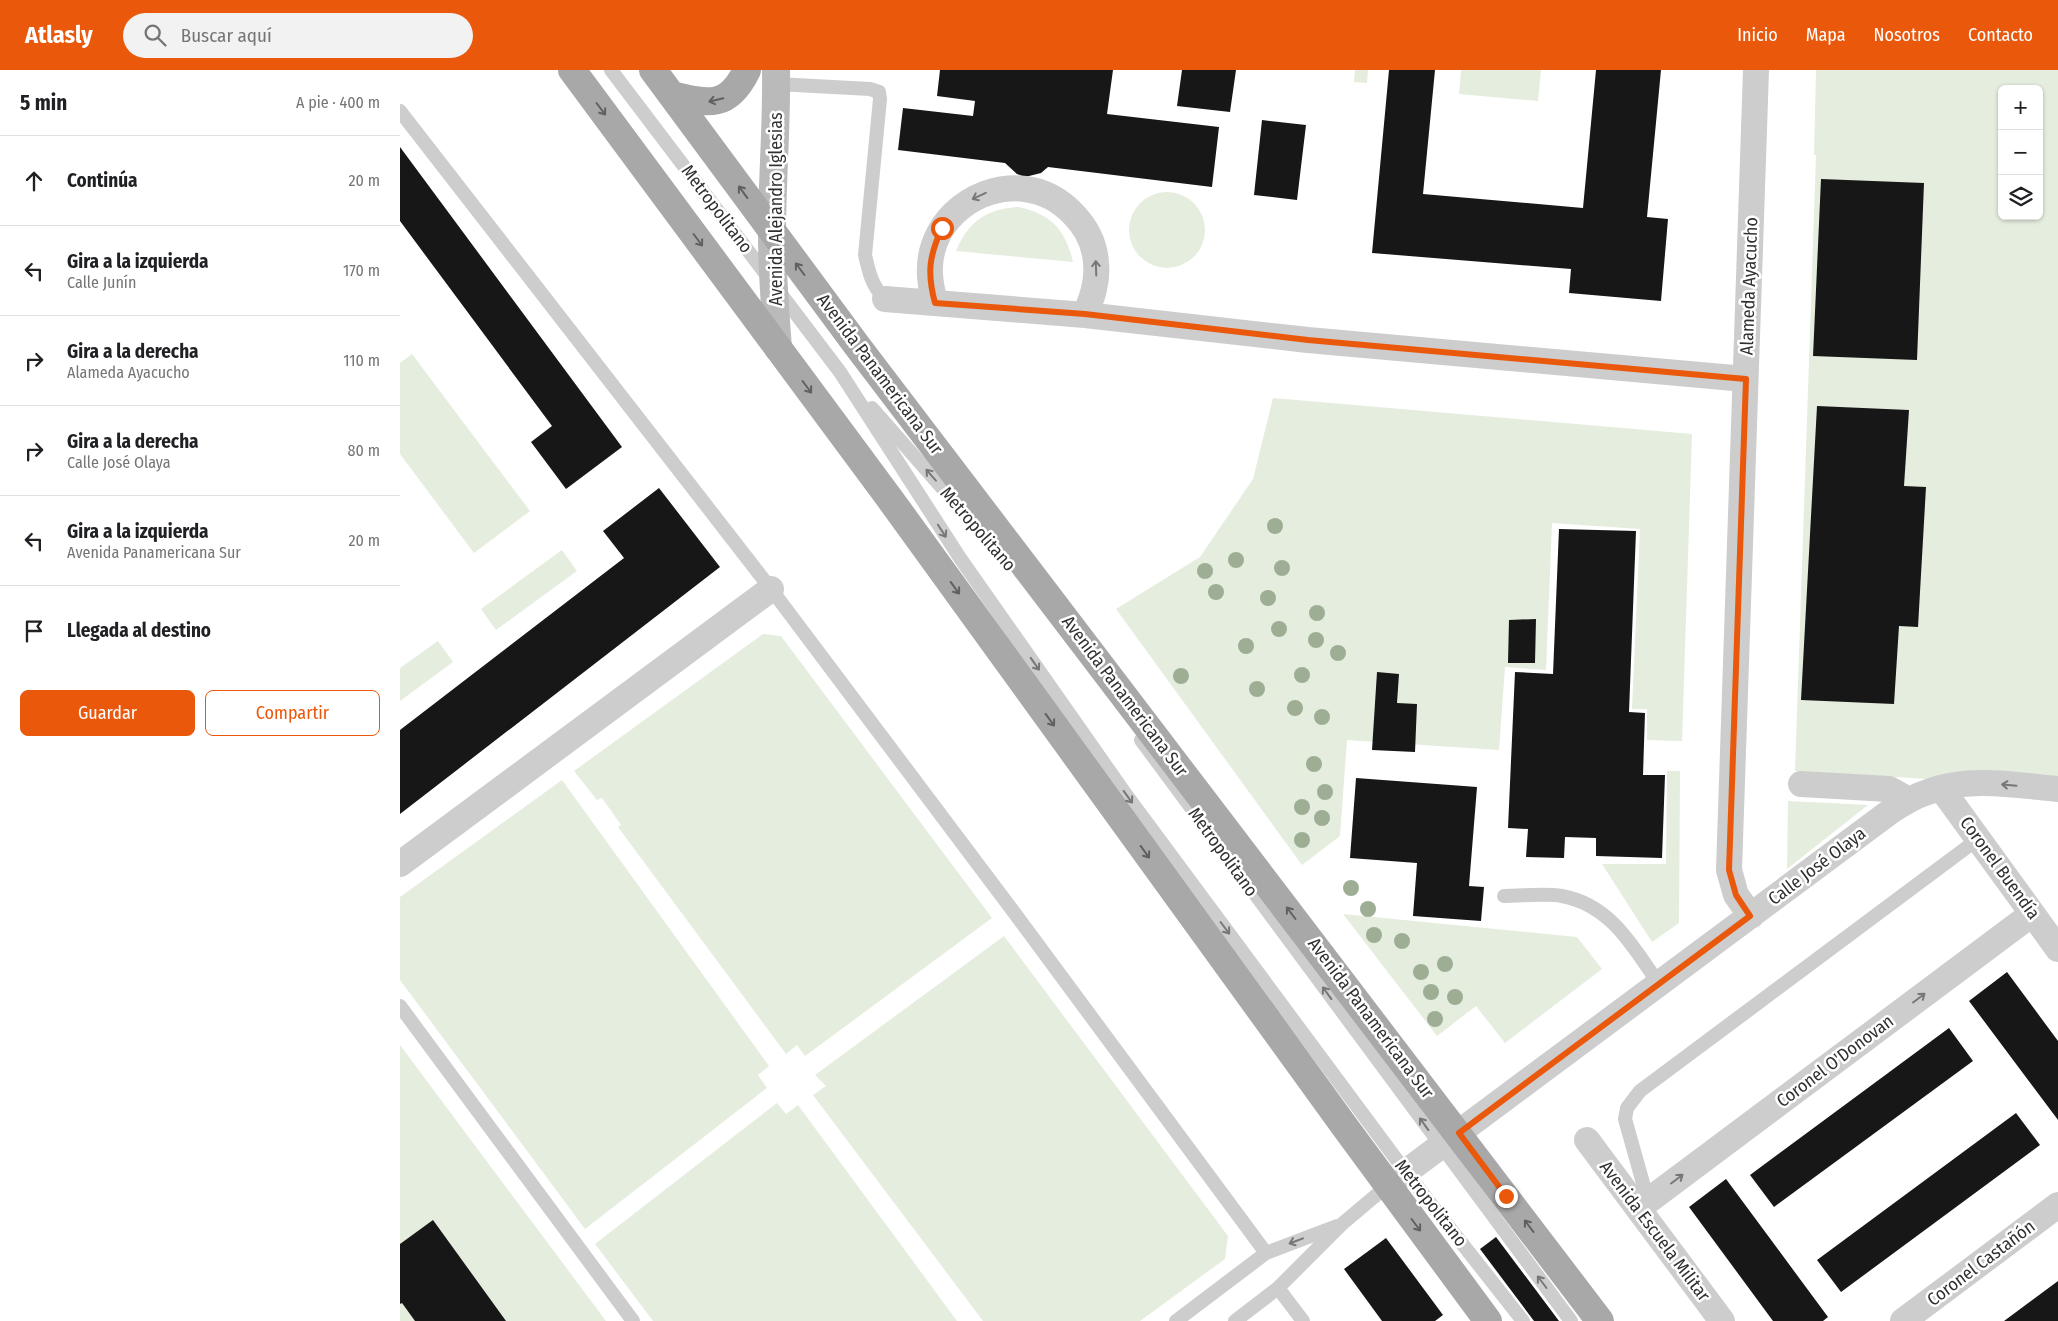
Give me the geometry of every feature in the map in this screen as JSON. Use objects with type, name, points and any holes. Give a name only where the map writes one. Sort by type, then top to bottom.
[{"type":"main road","points":[[572,70],[1396,1178],[1488,1321]]},
{"type":"main road","name":"Avenida Panamericana Sur","points":[[653,70],[1450,1140],[1600,1321]]},
{"type":"main road","points":[[672,95],[704,102],[717,102],[739,85],[747,70]]},
{"type":"main road","name":"Avenida Alejandro Iglesias","points":[[776,77],[777,128],[772,231],[772,282],[778,348]]},
{"type":"street","name":"Alameda Ayacucho","points":[[1750,916],[1736,895],[1729,870],[1756,70]]},
{"type":"street","points":[[935,303],[930,284],[930,265],[933,245],[942,228],[954,213],[970,200],[988,192],[1007,188],[1026,189],[1044,194],[1060,202],[1074,214],[1085,228],[1096,262],[1096,280],[1092,298],[1085,314]]},
{"type":"street","points":[[885,299],[1085,314],[1308,340],[1746,379]]},
{"type":"street","points":[[400,864],[771,589]]},
{"type":"street","name":"Calle José Olaya","points":[[1396,1178],[1450,1140],[1891,811],[1909,800],[1926,792],[1962,784],[1984,783],[2058,789]]},
{"type":"street","points":[[1801,784],[1889,789],[1909,800]]},
{"type":"street","name":"Coronel Buendía","points":[[1941,788],[2058,949]]},
{"type":"street","name":"Coronel O'Donovan","points":[[1644,1205],[2032,914]]},
{"type":"street","name":"Avenida Escuela Militar","points":[[1588,1140],[1644,1205],[1722,1321]]},
{"type":"street","name":"Coronel Castañón","points":[[1903,1321],[2058,1205]]},
{"type":"lane","name":"Metropolitano","points":[[611,70],[840,372],[1018,575],[1450,1140],[1571,1321]]},
{"type":"lane","points":[[776,77],[870,89],[878,92],[880,99],[865,255],[870,278],[876,291],[885,299]]},
{"type":"lane","points":[[400,111],[771,589],[1007,903],[1266,1253]]},
{"type":"lane","name":"Metropolitano","points":[[840,372],[960,558],[1396,1178],[1523,1321]]},
{"type":"lane","points":[[1644,1205],[1624,1119],[1627,1108],[1640,1091],[1978,839]]},
{"type":"lane","points":[[1504,896],[1561,896],[1586,902],[1605,915],[1624,936],[1659,984]]},
{"type":"lane","points":[[400,1006],[633,1321]]},
{"type":"lane","points":[[1235,1321],[1278,1288],[1342,1224],[1396,1178]]},
{"type":"lane","points":[[1176,1321],[1266,1253],[1342,1224]]},
{"type":"lane","points":[[1278,1288],[1303,1321]]},
{"type":"green space","points":[[1355,70],[1368,70],[1367,83],[1354,82]]},
{"type":"green space","points":[[1461,70],[1541,70],[1538,101],[1459,94]]},
{"type":"green space","points":[[1816,70],[2058,70],[2058,787],[1795,771],[1816,155],[1814,155]]},
{"type":"green space","points":[[1167,192],[1182,195],[1194,203],[1202,215],[1205,230],[1202,245],[1194,257],[1182,265],[1167,268],[1152,265],[1140,257],[1132,245],[1129,230],[1132,215],[1140,203],[1152,195]]},
{"type":"green space","points":[[1019,207],[1040,214],[1055,225],[1066,241],[1073,262],[956,251],[967,232],[980,218],[997,210]]},
{"type":"green space","points":[[412,354],[530,511],[474,553],[400,454],[400,363]]},
{"type":"green space","points":[[1273,398],[1692,434],[1682,741],[1647,740],[1647,709],[1632,709],[1640,529],[1552,523],[1546,670],[1505,667],[1499,750],[1347,740],[1340,836],[1302,865],[1116,609],[1200,557],[1253,479]]},
{"type":"green space","points":[[562,550],[577,571],[496,630],[481,609]]},
{"type":"green space","points":[[763,634],[781,636],[992,918],[805,1056],[797,1045],[786,1054],[618,827],[621,825],[602,798],[597,800],[574,771]]},
{"type":"green space","points":[[438,641],[453,662],[400,701],[400,668]]},
{"type":"green space","points":[[1667,771],[1680,771],[1679,923],[1652,942],[1602,864],[1666,864]]},
{"type":"green space","points":[[562,780],[769,1066],[758,1075],[767,1088],[585,1229],[400,980],[400,897]]},
{"type":"green space","points":[[1788,801],[1868,805],[1787,869]]},
{"type":"green space","points":[[1343,914],[1577,937],[1602,969],[1505,1043],[1476,1006],[1437,1036]]},
{"type":"green space","points":[[1004,936],[1228,1236],[1225,1259],[1140,1321],[983,1321],[813,1095],[826,1086],[815,1075]]},
{"type":"green space","points":[[400,1045],[606,1321],[400,1321]]},
{"type":"green space","points":[[777,1103],[786,1114],[798,1105],[957,1321],[653,1321],[595,1244]]},
{"type":"building","points":[[940,70],[1113,70],[1107,114],[1219,127],[1212,187],[1048,167],[1041,173],[1025,177],[1017,174],[1005,163],[898,150],[903,108],[973,116],[975,101],[937,96]]},
{"type":"building","points":[[1182,70],[1236,70],[1230,112],[1177,106]]},
{"type":"building","points":[[1389,70],[1435,70],[1423,194],[1583,208],[1596,70],[1661,70],[1647,217],[1668,219],[1661,301],[1569,293],[1571,269],[1372,253]]},
{"type":"building","points":[[1262,120],[1306,125],[1297,200],[1254,195]]},
{"type":"building","points":[[400,147],[622,447],[566,489],[531,442],[552,426],[400,221]]},
{"type":"building","points":[[1821,179],[1924,183],[1917,360],[1813,356]]},
{"type":"building","points":[[1817,406],[1909,410],[1904,486],[1926,487],[1918,627],[1899,626],[1894,704],[1801,700]]},
{"type":"building","points":[[659,488],[720,567],[400,814],[400,730],[624,558],[603,531]]},
{"type":"building","points":[[1559,529],[1636,531],[1629,712],[1645,713],[1643,775],[1665,775],[1662,858],[1596,856],[1596,838],[1565,837],[1564,858],[1526,857],[1528,829],[1508,828],[1515,672],[1553,674]]},
{"type":"building","points":[[1536,619],[1535,663],[1508,663],[1509,620]]},
{"type":"building","points":[[1377,672],[1399,674],[1397,703],[1417,704],[1415,752],[1372,750]]},
{"type":"building","points":[[1356,778],[1477,787],[1469,886],[1484,887],[1481,921],[1413,916],[1417,863],[1350,858]]},
{"type":"building","points":[[2007,972],[2058,1041],[2058,1120],[1969,1001]]},
{"type":"building","points":[[1949,1028],[1973,1061],[1774,1207],[1750,1175]]},
{"type":"building","points":[[2016,1113],[2040,1145],[1841,1292],[1817,1260]]},
{"type":"building","points":[[1726,1179],[1828,1317],[1823,1321],[1773,1321],[1689,1207]]},
{"type":"building","points":[[433,1220],[506,1321],[415,1321],[402,1303],[400,1304],[400,1244]]},
{"type":"building","points":[[1496,1237],[1559,1321],[1534,1321],[1480,1249]]},
{"type":"building","points":[[1386,1238],[1443,1315],[1435,1321],[1382,1321],[1344,1269]]},
{"type":"building","points":[[2058,1281],[2058,1321],[2004,1321]]},
{"type":"route","points":[[942,228],[933,245],[930,265],[930,284],[935,303],[1085,314],[1308,340],[1746,379],[1729,870],[1736,895],[1750,916],[1459,1133],[1506,1196]]}]
